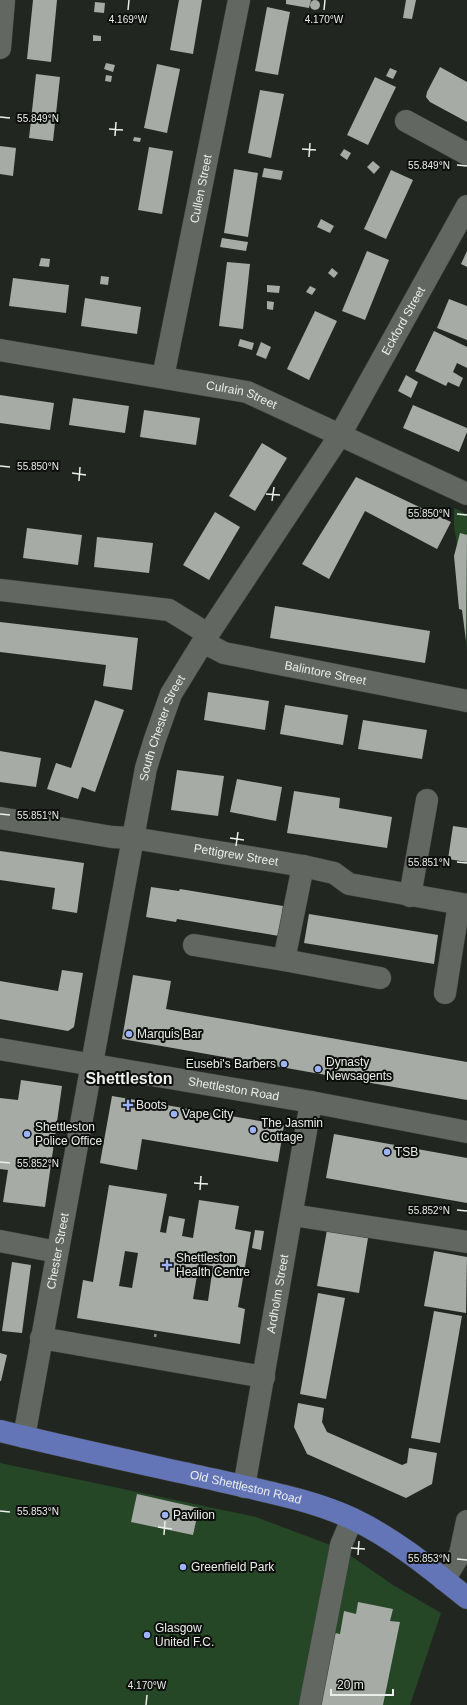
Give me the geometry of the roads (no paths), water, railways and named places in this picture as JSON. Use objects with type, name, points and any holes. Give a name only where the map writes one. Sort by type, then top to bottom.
[{"type":"main road","name":"Old Shettleston Road","points":[[0,1431],[244,1486],[311,1503],[352,1519],[395,1542],[417,1557],[467,1598]]},
{"type":"street","points":[[0,48],[4,0]]},
{"type":"street","name":"Cullen Street","points":[[163,377],[239,0]]},
{"type":"street","points":[[406,121],[467,154]]},
{"type":"street","name":"Eckford Street","points":[[340,435],[467,206]]},
{"type":"street","name":"Culrain Street","points":[[0,350],[247,392],[467,494]]},
{"type":"street","name":"South Chester Street","points":[[92,1064],[146,768],[171,694],[206,638],[340,435]]},
{"type":"street","name":"Balintore Street","points":[[0,590],[169,610],[224,653],[459,699]]},
{"type":"street","points":[[410,896],[427,800]]},
{"type":"street","name":"Pettigrew Street","points":[[0,818],[112,837],[133,838],[303,866],[334,873],[349,884],[410,896],[463,904]]},
{"type":"street","points":[[284,960],[303,866]]},
{"type":"street","points":[[445,993],[463,904]]},
{"type":"street","points":[[194,945],[380,978]]},
{"type":"street","name":"Shettleston Road","points":[[0,1049],[311,1102],[467,1132]]},
{"type":"street","name":"Chester Street","points":[[24,1437],[92,1064]]},
{"type":"street","name":"Ardholm Street","points":[[244,1486],[311,1102]]},
{"type":"street","points":[[292,1215],[467,1242]]},
{"type":"street","points":[[0,1241],[57,1252]]},
{"type":"street","points":[[41,1338],[264,1377]]},
{"type":"street","points":[[310,1705],[341,1545],[352,1519]]},
{"type":"street","points":[[444,1580],[460,1554],[467,1521]]},
{"type":"place","name":"Marquis Bar","points":[[129,1034]]},
{"type":"place","name":"Eusebi's Barbers","points":[[284,1064]]},
{"type":"place","name":"Dynasty Newsagents","points":[[318,1069]]},
{"type":"place","name":"Boots","points":[[128,1105]]},
{"type":"place","name":"Vape City","points":[[174,1114]]},
{"type":"place","name":"The Jasmin Cottage","points":[[253,1130]]},
{"type":"place","name":"Shettleston Police Office","points":[[27,1134]]},
{"type":"place","name":"TSB","points":[[387,1152]]},
{"type":"place","name":"Shettleston Health Centre","points":[[167,1265]]},
{"type":"place","name":"Pavilion","points":[[165,1515]]},
{"type":"place","name":"Greenfield Park","points":[[183,1567]]},
{"type":"place","name":"Glasgow United F.C.","points":[[147,1635]]},
{"type":"district","name":"Shettleston","points":[[129,1078]]}]
